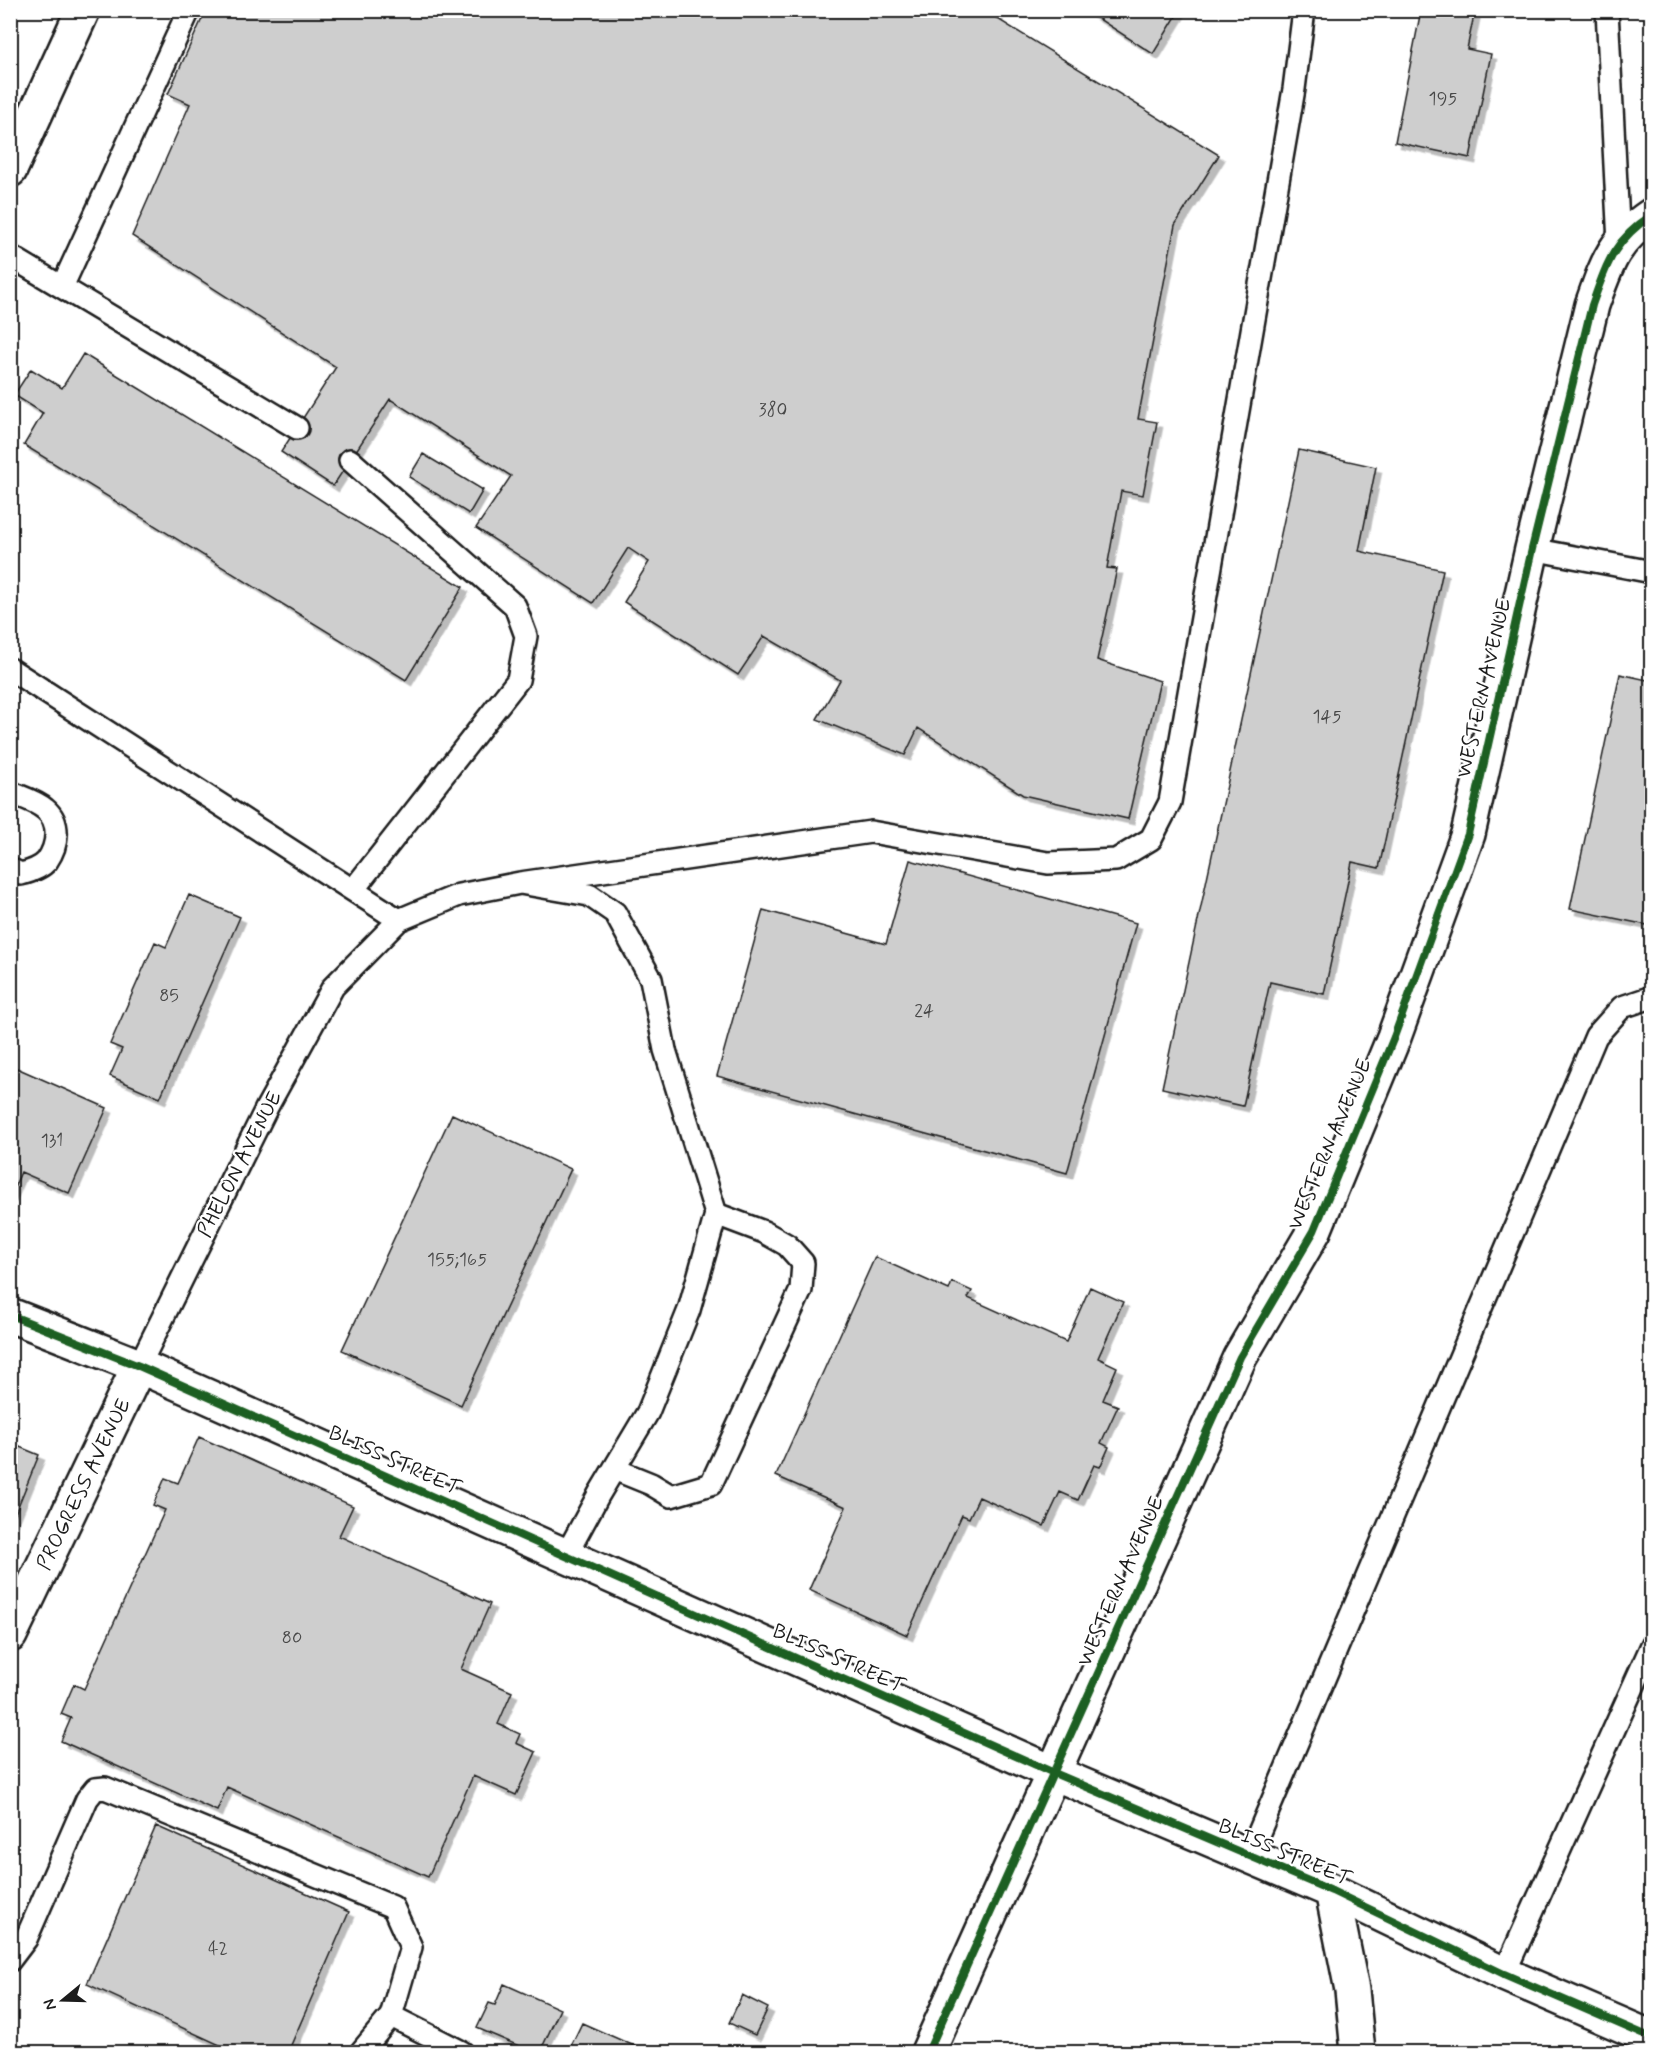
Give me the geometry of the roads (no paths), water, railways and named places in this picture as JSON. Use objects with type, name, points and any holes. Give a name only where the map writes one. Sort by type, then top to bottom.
[{"type":"street","points":[[10,170],[83,10]]},
{"type":"street","name":"WESTERN AVENUE","points":[[928,2052],[1240,1357],[1314,1231],[1394,1037],[1468,834],[1532,549],[1592,305],[1606,266],[1619,243],[1652,215]]},
{"type":"street","name":"BLISS STREET","points":[[10,1315],[139,1366],[1054,1773],[1332,1891],[1504,1974],[1652,2038]]},
{"type":"street","name":"PROGRESS AVENUE","points":[[10,1635],[139,1366]]},
{"type":"street","points":[[1332,1891],[1352,1990],[1358,2052]]},
{"type":"lane","points":[[62,287],[189,10]]},
{"type":"lane","points":[[10,669],[399,920],[459,895],[520,883],[871,832],[1048,862],[1116,860],[1151,839],[1170,802],[1294,89],[1304,10]]},
{"type":"lane","points":[[1607,10],[1619,243]]},
{"type":"lane","points":[[10,256],[297,428]]},
{"type":"lane","points":[[350,460],[515,606],[526,636],[518,680],[353,890]]},
{"type":"lane","points":[[1532,549],[1652,572]]},
{"type":"lane","points":[[10,792],[45,809],[56,824],[57,837],[46,862],[21,874],[10,869]]},
{"type":"lane","points":[[520,883],[589,895],[615,913],[651,978],[665,1050],[716,1214],[689,1310],[648,1412],[566,1555]]},
{"type":"lane","name":"PHELON AVENUE","points":[[139,1366],[267,1107],[333,987],[399,920]]},
{"type":"lane","points":[[1249,1856],[1596,1036],[1622,1008],[1652,996]]},
{"type":"lane","points":[[614,1469],[651,1484],[671,1496],[711,1484],[801,1290],[803,1263],[787,1245],[764,1232],[716,1214]]},
{"type":"lane","points":[[1504,1974],[1652,1645]]},
{"type":"lane","points":[[10,1960],[26,1940],[87,1799],[94,1789],[105,1788],[393,1907],[411,1947],[392,2016],[362,2052]]},
{"type":"lane","points":[[392,2016],[462,2052]]}]
